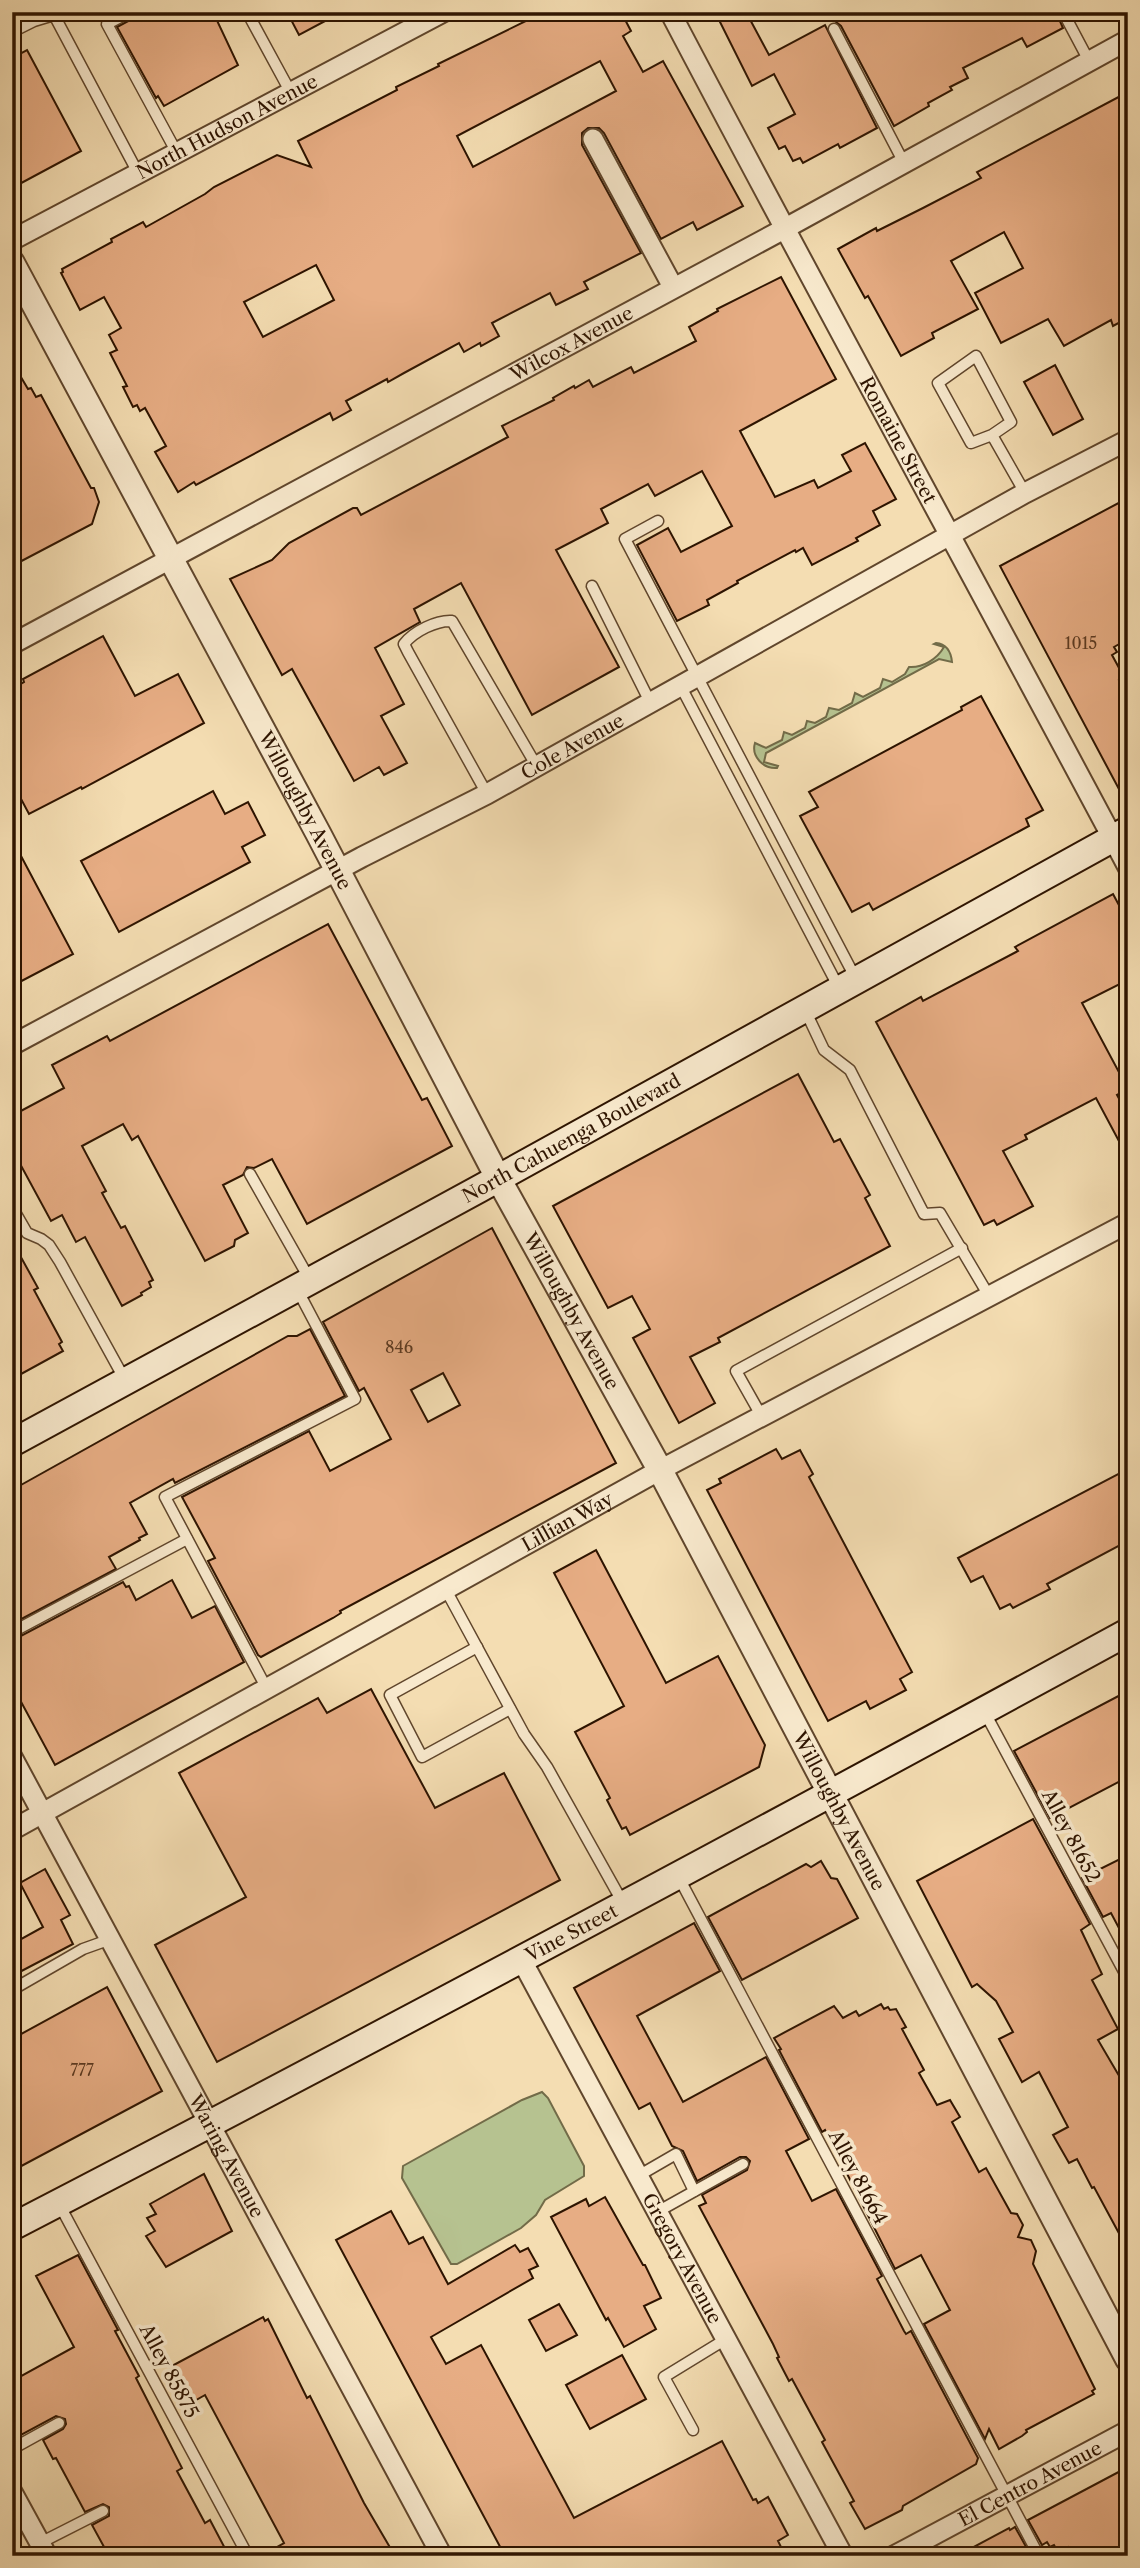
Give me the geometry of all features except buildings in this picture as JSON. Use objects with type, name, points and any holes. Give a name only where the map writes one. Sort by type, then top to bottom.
[{"type":"main road","name":"North Cahuenga Boulevard","points":[[12,1443],[1120,834]]},
{"type":"main road","name":"Vine Street","points":[[12,2227],[212,2125],[1128,1632]]},
{"type":"street","name":"North Hudson Avenue","points":[[12,240],[443,12]]},
{"type":"street","name":"Romaine Street","points":[[670,12],[783,229],[951,536],[1120,834],[1128,867]]},
{"type":"street","name":"Wilcox Avenue","points":[[12,644],[1128,40]]},
{"type":"street","points":[[593,139],[673,287]]},
{"type":"street","name":"Willoughby Avenue","points":[[12,263],[498,1178],[660,1470],[1128,2359]]},
{"type":"street","name":"Cole Avenue","points":[[12,1045],[487,794],[1025,493],[1128,440]]},
{"type":"street","name":"Lillian Way","points":[[12,1830],[660,1470],[1128,1223]]},
{"type":"street","name":"Waring Avenue","points":[[12,1757],[442,2556]]},
{"type":"street","name":"Gregory Avenue","points":[[521,1959],[844,2556]]},
{"type":"street","name":"El Centro Avenue","points":[[894,2556],[1128,2431]]},
{"type":"street","points":[[12,2492],[43,2549]]},
{"type":"lane","points":[[130,12],[107,24],[177,153]]},
{"type":"lane","points":[[247,12],[291,93]]},
{"type":"lane","points":[[1063,12],[1089,61]]},
{"type":"lane","points":[[12,32],[34,20],[54,15],[138,173]]},
{"type":"lane","points":[[834,29],[904,163]]},
{"type":"lane","points":[[976,356],[1012,422],[992,435],[971,443],[938,383],[976,356]]},
{"type":"lane","points":[[992,435],[1025,493]]},
{"type":"lane","points":[[658,521],[625,539],[698,674],[848,984]]},
{"type":"lane","points":[[592,586],[650,702]]},
{"type":"lane","points":[[487,794],[404,644],[410,636],[443,620],[452,621],[536,765]]},
{"type":"lane","points":[[680,685],[848,984]]},
{"type":"lane","points":[[804,1008],[824,1050],[850,1070],[924,1214],[940,1213],[989,1296]]},
{"type":"lane","points":[[250,1174],[355,1399],[165,1497],[267,1690]]},
{"type":"lane","points":[[12,1207],[27,1233],[41,1238],[49,1245],[125,1381]]},
{"type":"lane","points":[[762,1417],[736,1371],[962,1248]]},
{"type":"lane","points":[[18,1629],[187,1539]]},
{"type":"lane","points":[[446,1590],[524,1734],[547,1767],[624,1905]]},
{"type":"lane","points":[[477,1647],[390,1695],[422,1757],[510,1709]]},
{"type":"lane","name":"Alley 81652","points":[[984,1710],[1128,1979]]},
{"type":"lane","name":"Alley 81664","points":[[678,1875],[1039,2556]]},
{"type":"lane","points":[[17,1987],[83,1949],[111,1939]]},
{"type":"lane","points":[[638,2176],[676,2154],[694,2191]]},
{"type":"lane","points":[[657,2212],[743,2164]]},
{"type":"lane","name":"Alley 85875","points":[[59,2203],[248,2556]]},
{"type":"lane","points":[[693,2430],[664,2377],[726,2339]]},
{"type":"lane","points":[[12,2449],[59,2423]]},
{"type":"lane","points":[[43,2549],[103,2511]]},
{"type":"green space","points":[[934,644],[943,645],[948,649],[952,662],[939,659],[766,753],[764,762],[778,766],[777,768],[759,761],[755,753],[755,743],[766,748],[782,740],[784,732],[792,735],[805,728],[807,721],[815,723],[826,717],[829,708],[839,710],[852,703],[855,693],[863,697],[880,688],[883,679],[892,682],[905,674],[909,667],[929,662],[944,647]]},
{"type":"green space","points":[[542,2092],[548,2098],[584,2166],[584,2176],[545,2200],[536,2215],[521,2228],[457,2264],[451,2264],[402,2178],[403,2166],[522,2100]]}]
